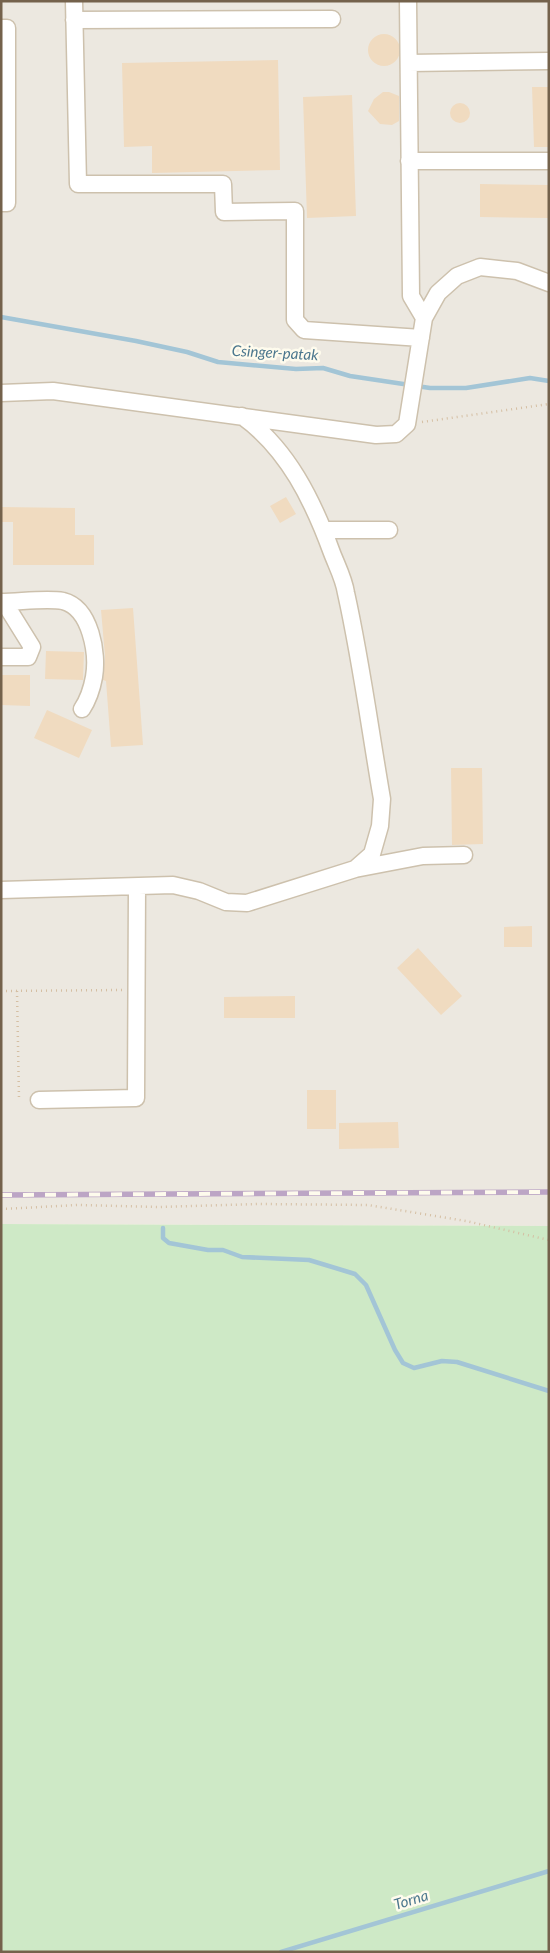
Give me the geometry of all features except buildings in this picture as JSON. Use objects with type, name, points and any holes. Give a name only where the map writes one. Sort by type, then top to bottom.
[{"type":"street","points":[[74,1],[78,184],[223,184],[224,212],[295,211],[295,320],[304,330],[421,338]]},
{"type":"street","points":[[408,1],[411,296],[424,318]]},
{"type":"street","points":[[74,20],[332,19]]},
{"type":"street","points":[[1,28],[7,28],[7,203],[1,203]]},
{"type":"street","points":[[409,62],[549,61]]},
{"type":"street","points":[[409,161],[549,161]]},
{"type":"street","points":[[1,393],[53,390],[376,435],[396,434],[407,424],[424,318],[438,294],[457,276],[480,267],[517,271],[549,283]]},
{"type":"street","points":[[242,416],[262,430],[276,446],[303,487],[324,530],[346,591],[382,799],[380,826],[372,854],[355,869]]},
{"type":"street","points":[[324,530],[389,530]]},
{"type":"street","points":[[1,657],[28,657],[32,647],[3,602]]},
{"type":"street","points":[[3,602],[63,602],[74,608],[84,618],[91,636],[95,656],[94,677],[88,700],[82,709]]},
{"type":"street","points":[[1,890],[173,886],[199,891],[226,902],[248,903],[355,869],[423,856],[464,855]]},
{"type":"street","points":[[39,1100],[136,1098],[137,887]]},
{"type":"path","points":[[407,424],[549,404]]},
{"type":"path","points":[[1,991],[136,989]]},
{"type":"path","points":[[17,991],[19,1100]]},
{"type":"path","points":[[1,1210],[78,1205],[159,1207],[368,1204],[466,1221],[549,1240]]},
{"type":"shaded area","points":[[1,1],[549,1],[549,1226],[1,1224]]},
{"type":"green space","points":[[1,1224],[549,1226],[549,1952],[1,1952]]},
{"type":"waterway","name":"Csinger-patak","points":[[1,317],[136,341],[187,352],[218,362],[296,369],[323,368],[350,376],[430,388],[466,388],[530,378],[549,381]]},
{"type":"waterway","points":[[163,1228],[163,1238],[169,1243],[208,1250],[223,1250],[242,1257],[309,1260],[355,1274],[366,1285],[395,1350],[403,1363],[414,1368],[442,1361],[457,1362],[549,1391]]},
{"type":"waterway","name":"Torna","points":[[281,1952],[549,1871]]},
{"type":"railway","points":[[1,1195],[549,1192]]}]
